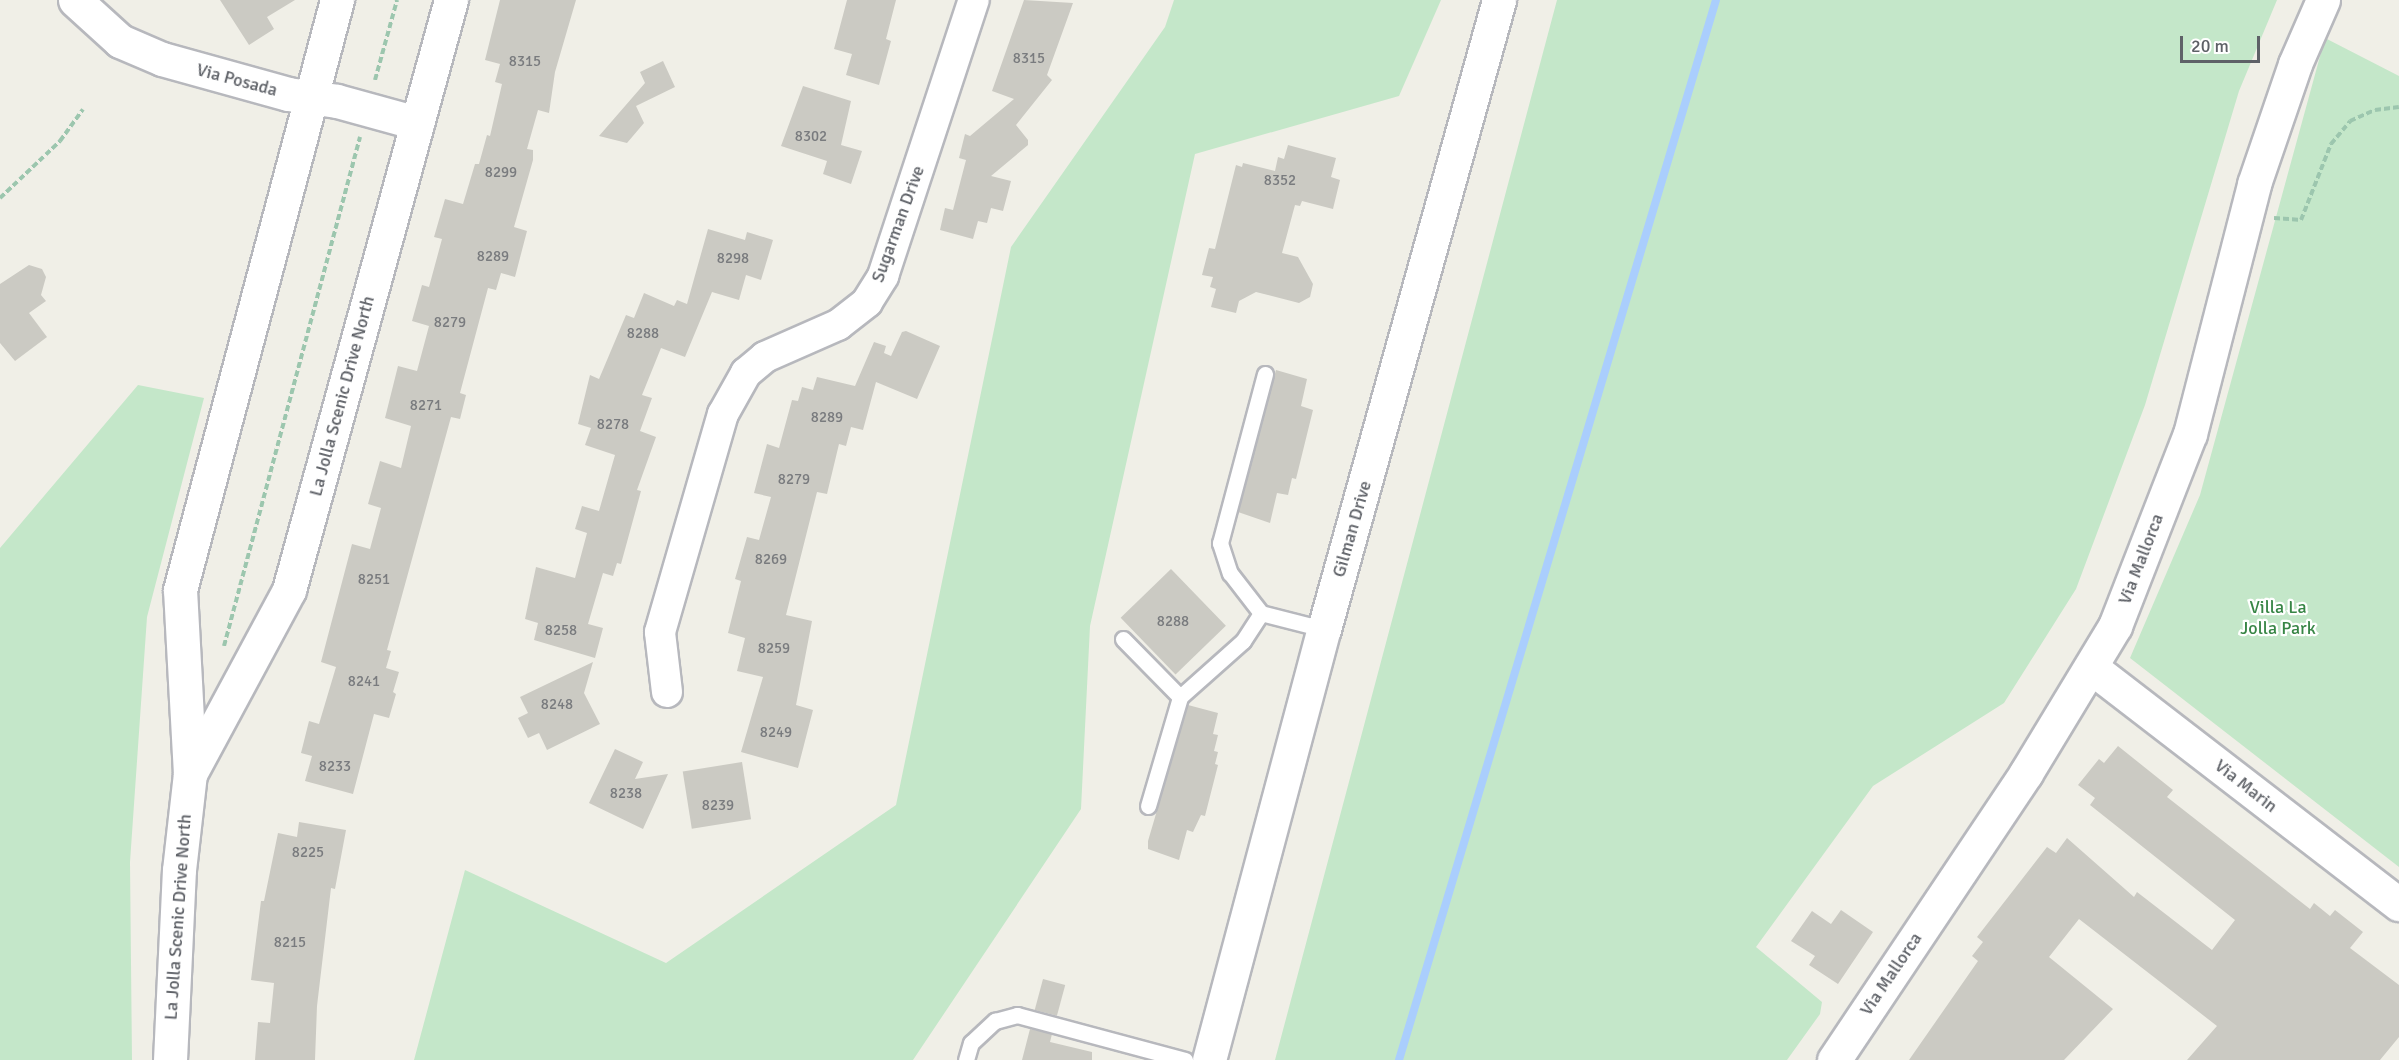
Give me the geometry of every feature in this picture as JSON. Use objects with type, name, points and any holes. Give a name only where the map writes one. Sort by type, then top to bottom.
[{"type":"main road","name":"Via Posada","points":[[75,0],[106,31],[138,50],[310,97],[417,123]]},
{"type":"main road","name":"La Jolla Scenic Drive North","points":[[170,1060],[180,870],[190,774],[180,590],[336,0]]},
{"type":"main road","name":"La Jolla Scenic Drive North","points":[[190,774],[290,590],[451,0]]},
{"type":"main road","name":"Gilman Drive","points":[[1209,1060],[1324,629],[1499,0]]},
{"type":"main road","name":"Via Mallorca","points":[[1834,1060],[2092,668],[2115,626],[2190,434],[2247,213],[2295,64],[2323,0]]},
{"type":"main road","name":"Via Marin","points":[[2092,668],[2399,904]]},
{"type":"street","name":"Sugarman Drive","points":[[667,692],[660,633],[723,414],[746,373],[765,357],[838,325],[867,302],[883,276],[974,0]]},
{"type":"lane","points":[[1264,374],[1220,543],[1230,573],[1261,613],[1324,629]]},
{"type":"lane","points":[[1148,806],[1180,697],[1243,641],[1261,613]]},
{"type":"lane","points":[[1123,639],[1180,697]]},
{"type":"lane","points":[[966,1060],[971,1043],[995,1021],[1017,1015],[1185,1060]]},
{"type":"path","points":[[374,83],[396,0]]},
{"type":"path","points":[[2247,213],[2301,220],[2331,144],[2350,121],[2375,110],[2399,107]]},
{"type":"path","points":[[0,198],[60,141],[83,109]]},
{"type":"path","points":[[223,648],[361,132]]},
{"type":"green space","points":[[1174,0],[1441,0],[1399,96],[1195,154],[1090,626],[1081,809],[913,1060],[414,1060],[465,870],[666,963],[896,805],[1011,247],[1165,27]]},
{"type":"green space","points":[[1557,0],[2277,0],[2239,91],[2145,405],[2076,589],[2004,703],[1873,786],[1756,947],[1822,1002],[1820,1014],[1787,1060],[1275,1060]]},
{"type":"green space","name":"Villa La Jolla Park","points":[[2325,38],[2399,76],[2399,867],[2130,658],[2200,495]]},
{"type":"green space","points":[[138,385],[204,398],[147,617],[130,862],[132,1060],[0,1060],[0,548]]},
{"type":"building","points":[[220,0],[295,0],[267,17],[274,29],[249,45]]},
{"type":"building","points":[[500,0],[576,0],[555,72],[549,113],[538,110],[527,149],[533,150],[533,160],[514,227],[527,231],[515,277],[501,273],[496,290],[488,288],[460,393],[466,395],[460,419],[451,417],[387,650],[391,651],[386,668],[399,672],[393,692],[396,694],[389,718],[374,714],[353,794],[305,781],[312,756],[301,753],[309,721],[319,724],[336,667],[321,662],[352,544],[370,549],[381,508],[368,504],[380,461],[401,468],[411,426],[385,418],[398,366],[417,371],[429,326],[412,321],[422,285],[429,287],[442,239],[434,237],[445,199],[463,204],[475,164],[479,164],[487,135],[490,136],[502,84],[495,82],[500,64],[485,60]]},
{"type":"building","points":[[847,0],[896,0],[886,39],[891,41],[879,85],[846,75],[852,54],[834,49]]},
{"type":"building","points":[[1024,0],[1073,3],[1047,75],[1052,80],[1016,125],[1028,140],[1028,145],[991,176],[1011,181],[1003,211],[991,208],[987,223],[978,221],[973,239],[940,230],[945,208],[953,210],[966,160],[959,158],[965,134],[970,136],[1014,99],[992,91]]},
{"type":"building","points":[[663,61],[675,87],[636,106],[644,123],[627,143],[599,136],[645,83],[640,72]]},
{"type":"building","points":[[803,86],[851,101],[841,145],[862,151],[851,184],[823,174],[827,161],[781,146]]},
{"type":"building","points":[[1288,145],[1336,158],[1331,177],[1340,180],[1333,209],[1302,201],[1300,206],[1295,205],[1282,253],[1298,257],[1313,284],[1310,297],[1299,303],[1256,292],[1239,301],[1236,313],[1211,307],[1216,289],[1210,287],[1213,277],[1202,275],[1209,248],[1215,249],[1236,165],[1242,167],[1243,163],[1275,171],[1278,157],[1284,159]]},
{"type":"building","points":[[708,229],[745,240],[747,232],[773,240],[761,280],[746,275],[739,300],[712,292],[685,357],[661,348],[642,395],[652,398],[640,431],[656,437],[637,490],[641,491],[621,564],[617,563],[613,576],[603,573],[588,624],[603,628],[595,658],[534,640],[538,623],[525,619],[536,567],[575,578],[587,533],[575,529],[582,506],[599,511],[615,455],[585,445],[591,428],[578,424],[590,375],[599,379],[626,315],[634,318],[644,293],[674,306],[677,300],[687,304]]},
{"type":"building","points":[[29,265],[42,269],[46,277],[41,295],[46,301],[29,313],[47,337],[15,361],[0,343],[0,284]]},
{"type":"building","points":[[906,331],[940,346],[917,399],[876,382],[863,430],[851,427],[846,446],[839,444],[827,494],[817,492],[786,615],[812,621],[796,705],[813,710],[798,768],[741,752],[763,677],[737,671],[745,638],[728,633],[741,581],[735,579],[747,537],[759,540],[771,497],[754,493],[767,444],[779,448],[792,400],[798,401],[802,387],[813,390],[817,377],[855,386],[874,342],[886,346],[884,353],[891,356],[902,332]]},
{"type":"building","points":[[1276,370],[1307,379],[1301,406],[1313,410],[1296,479],[1292,478],[1288,495],[1277,493],[1270,523],[1238,512]]},
{"type":"building","points":[[1171,569],[1226,626],[1176,674],[1121,618]]},
{"type":"building","points":[[593,662],[584,693],[600,724],[547,750],[539,733],[528,738],[518,718],[528,713],[520,697]]},
{"type":"building","points":[[1188,705],[1218,713],[1213,734],[1218,735],[1214,751],[1218,752],[1215,764],[1218,765],[1205,816],[1201,815],[1193,832],[1187,830],[1179,860],[1148,849],[1148,841]]},
{"type":"building","points":[[2118,746],[2173,790],[2167,797],[2310,909],[2314,903],[2330,916],[2335,910],[2363,932],[2350,948],[2399,985],[2399,1037],[2380,1060],[2187,1060],[2217,1026],[2079,919],[2049,957],[2113,1009],[2064,1060],[1909,1060],[1978,961],[1972,956],[1983,942],[1977,937],[2047,847],[2056,853],[2067,838],[2134,897],[2137,892],[2212,950],[2235,920],[2090,805],[2095,798],[2078,785],[2099,759],[2104,763]]},
{"type":"building","points":[[615,749],[643,762],[635,779],[668,774],[643,829],[589,803]]},
{"type":"building","points":[[742,762],[751,819],[692,829],[683,771]]},
{"type":"building","points":[[299,822],[346,830],[335,889],[331,888],[317,1006],[315,1060],[255,1060],[258,1022],[270,1023],[274,983],[251,980],[261,901],[264,901],[278,833],[297,837]]},
{"type":"building","points":[[1841,910],[1873,932],[1838,984],[1809,965],[1815,956],[1791,941],[1812,911],[1831,924]]},
{"type":"building","points":[[1043,979],[1065,985],[1057,1016],[1035,1010]]},
{"type":"building","points":[[1030,1029],[1052,1034],[1050,1042],[1092,1052],[1092,1060],[1022,1060]]},
{"type":"waterway","points":[[1399,1060],[1716,0]]}]
